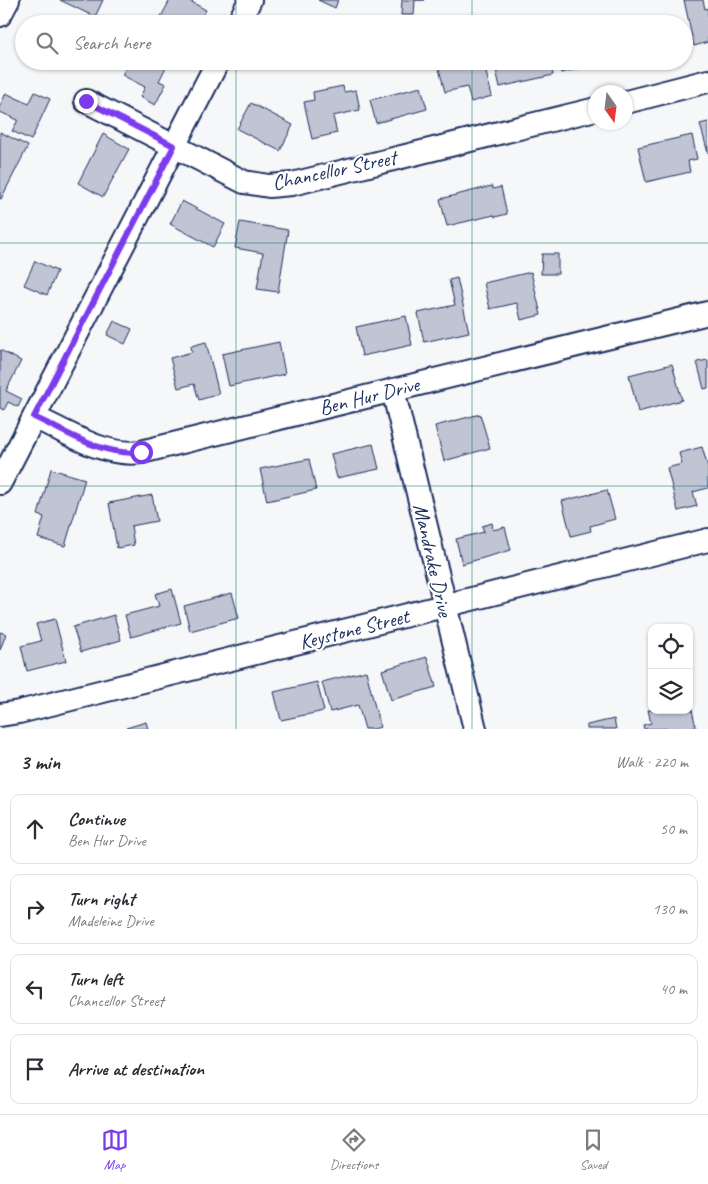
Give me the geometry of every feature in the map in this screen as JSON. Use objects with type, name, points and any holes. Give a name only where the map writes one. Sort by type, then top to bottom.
[{"type":"street","points":[[0,15],[8,0]]},
{"type":"street","points":[[242,15],[250,0]]},
{"type":"street","points":[[0,483],[213,70]]},
{"type":"street","points":[[633,100],[708,82]]},
{"type":"street","name":"Chancellor Street","points":[[86,101],[244,182],[269,186],[292,184],[588,111]]},
{"type":"street","name":"Ben Hur Drive","points":[[34,417],[104,449],[128,454],[708,313]]},
{"type":"street","name":"Mandrake Drive","points":[[393,390],[475,729]]},
{"type":"street","name":"Keystone Street","points":[[0,715],[19,712],[444,607],[708,540]]},
{"type":"building","points":[[60,0],[103,0],[96,15],[91,15]]},
{"type":"building","points":[[170,0],[188,0],[206,10],[203,15],[162,15]]},
{"type":"building","points":[[318,0],[338,0],[335,8]]},
{"type":"building","points":[[402,0],[415,0],[414,15],[401,15]]},
{"type":"building","points":[[684,0],[703,0],[705,9],[708,8],[708,42],[694,46],[693,15],[687,15]]},
{"type":"building","points":[[125,70],[164,70],[159,81],[166,84],[155,105],[140,97],[145,87],[122,75]]},
{"type":"building","points":[[439,70],[485,70],[492,96],[471,102],[467,87],[445,92]]},
{"type":"building","points":[[496,70],[552,70],[553,75],[500,87]]},
{"type":"building","points":[[560,70],[574,70],[561,73]]},
{"type":"building","points":[[343,86],[344,92],[356,90],[360,110],[333,116],[337,133],[312,139],[304,102],[314,100],[313,92]]},
{"type":"building","points":[[421,87],[427,109],[376,123],[370,100]]},
{"type":"building","points":[[35,92],[50,99],[31,140],[12,131],[18,120],[0,112],[0,106],[6,93],[29,104]]},
{"type":"building","points":[[251,103],[293,125],[280,151],[237,129]]},
{"type":"building","points":[[708,122],[708,153],[700,124]]},
{"type":"building","points":[[0,132],[28,146],[1,199],[0,199]]},
{"type":"building","points":[[103,134],[129,149],[103,197],[78,183]]},
{"type":"building","points":[[692,135],[697,159],[688,161],[690,172],[646,182],[638,147]]},
{"type":"building","points":[[492,186],[493,189],[501,187],[507,214],[495,217],[494,215],[447,226],[440,199]]},
{"type":"building","points":[[182,201],[225,224],[213,247],[170,224]]},
{"type":"building","points":[[240,222],[288,230],[278,292],[257,289],[263,253],[235,248]]},
{"type":"building","points":[[542,254],[558,254],[558,274],[541,274]]},
{"type":"building","points":[[35,261],[57,271],[47,295],[24,285]]},
{"type":"building","points":[[531,272],[541,315],[521,320],[517,303],[490,309],[484,283]]},
{"type":"building","points":[[457,278],[469,332],[424,342],[418,313],[455,305],[449,280]]},
{"type":"building","points":[[406,316],[412,345],[362,356],[356,327]]},
{"type":"building","points":[[114,321],[132,329],[125,344],[107,335]]},
{"type":"building","points":[[206,342],[219,394],[199,400],[194,384],[178,388],[170,358],[192,352],[191,346]]},
{"type":"building","points":[[279,342],[285,374],[229,386],[222,354]]},
{"type":"building","points":[[0,350],[21,361],[6,391],[22,399],[18,407],[8,402],[4,410],[0,408]]},
{"type":"building","points":[[708,360],[708,388],[704,389],[697,362]]},
{"type":"building","points":[[672,364],[682,400],[638,412],[629,375]]},
{"type":"building","points":[[480,414],[490,448],[444,461],[435,426]]},
{"type":"building","points":[[373,444],[379,469],[337,478],[331,454]]},
{"type":"building","points":[[702,447],[708,467],[708,488],[693,492],[697,506],[678,511],[667,468],[682,464],[679,453]]},
{"type":"building","points":[[309,459],[316,490],[267,501],[260,469]]},
{"type":"building","points":[[51,469],[85,479],[65,546],[38,538],[44,517],[38,515]]},
{"type":"building","points":[[607,490],[615,519],[590,526],[591,531],[571,536],[562,501]]},
{"type":"building","points":[[152,495],[157,521],[131,526],[134,545],[117,548],[109,503]]},
{"type":"building","points":[[492,523],[493,530],[505,527],[511,550],[462,564],[456,539],[484,532],[482,526]]},
{"type":"building","points":[[172,589],[181,623],[131,637],[125,615],[159,606],[155,594]]},
{"type":"building","points":[[232,593],[239,618],[190,631],[184,606]]},
{"type":"building","points":[[114,615],[121,640],[81,652],[73,627]]},
{"type":"building","points":[[55,619],[66,661],[27,671],[21,646],[41,641],[36,624]]},
{"type":"building","points":[[0,632],[6,634],[0,650]]},
{"type":"building","points":[[427,657],[436,687],[391,700],[382,670]]},
{"type":"building","points":[[366,671],[380,727],[374,729],[365,729],[358,705],[330,712],[322,682]]},
{"type":"building","points":[[317,682],[324,711],[281,720],[274,692]]},
{"type":"building","points":[[649,714],[693,714],[696,728],[644,729],[643,725],[651,723]]},
{"type":"building","points":[[614,719],[616,729],[587,729],[587,725]]},
{"type":"building","points":[[146,722],[148,729],[126,729],[126,728]]},
{"type":"route","points":[[86,101],[174,146],[34,417],[104,449],[128,454],[141,452]]}]
